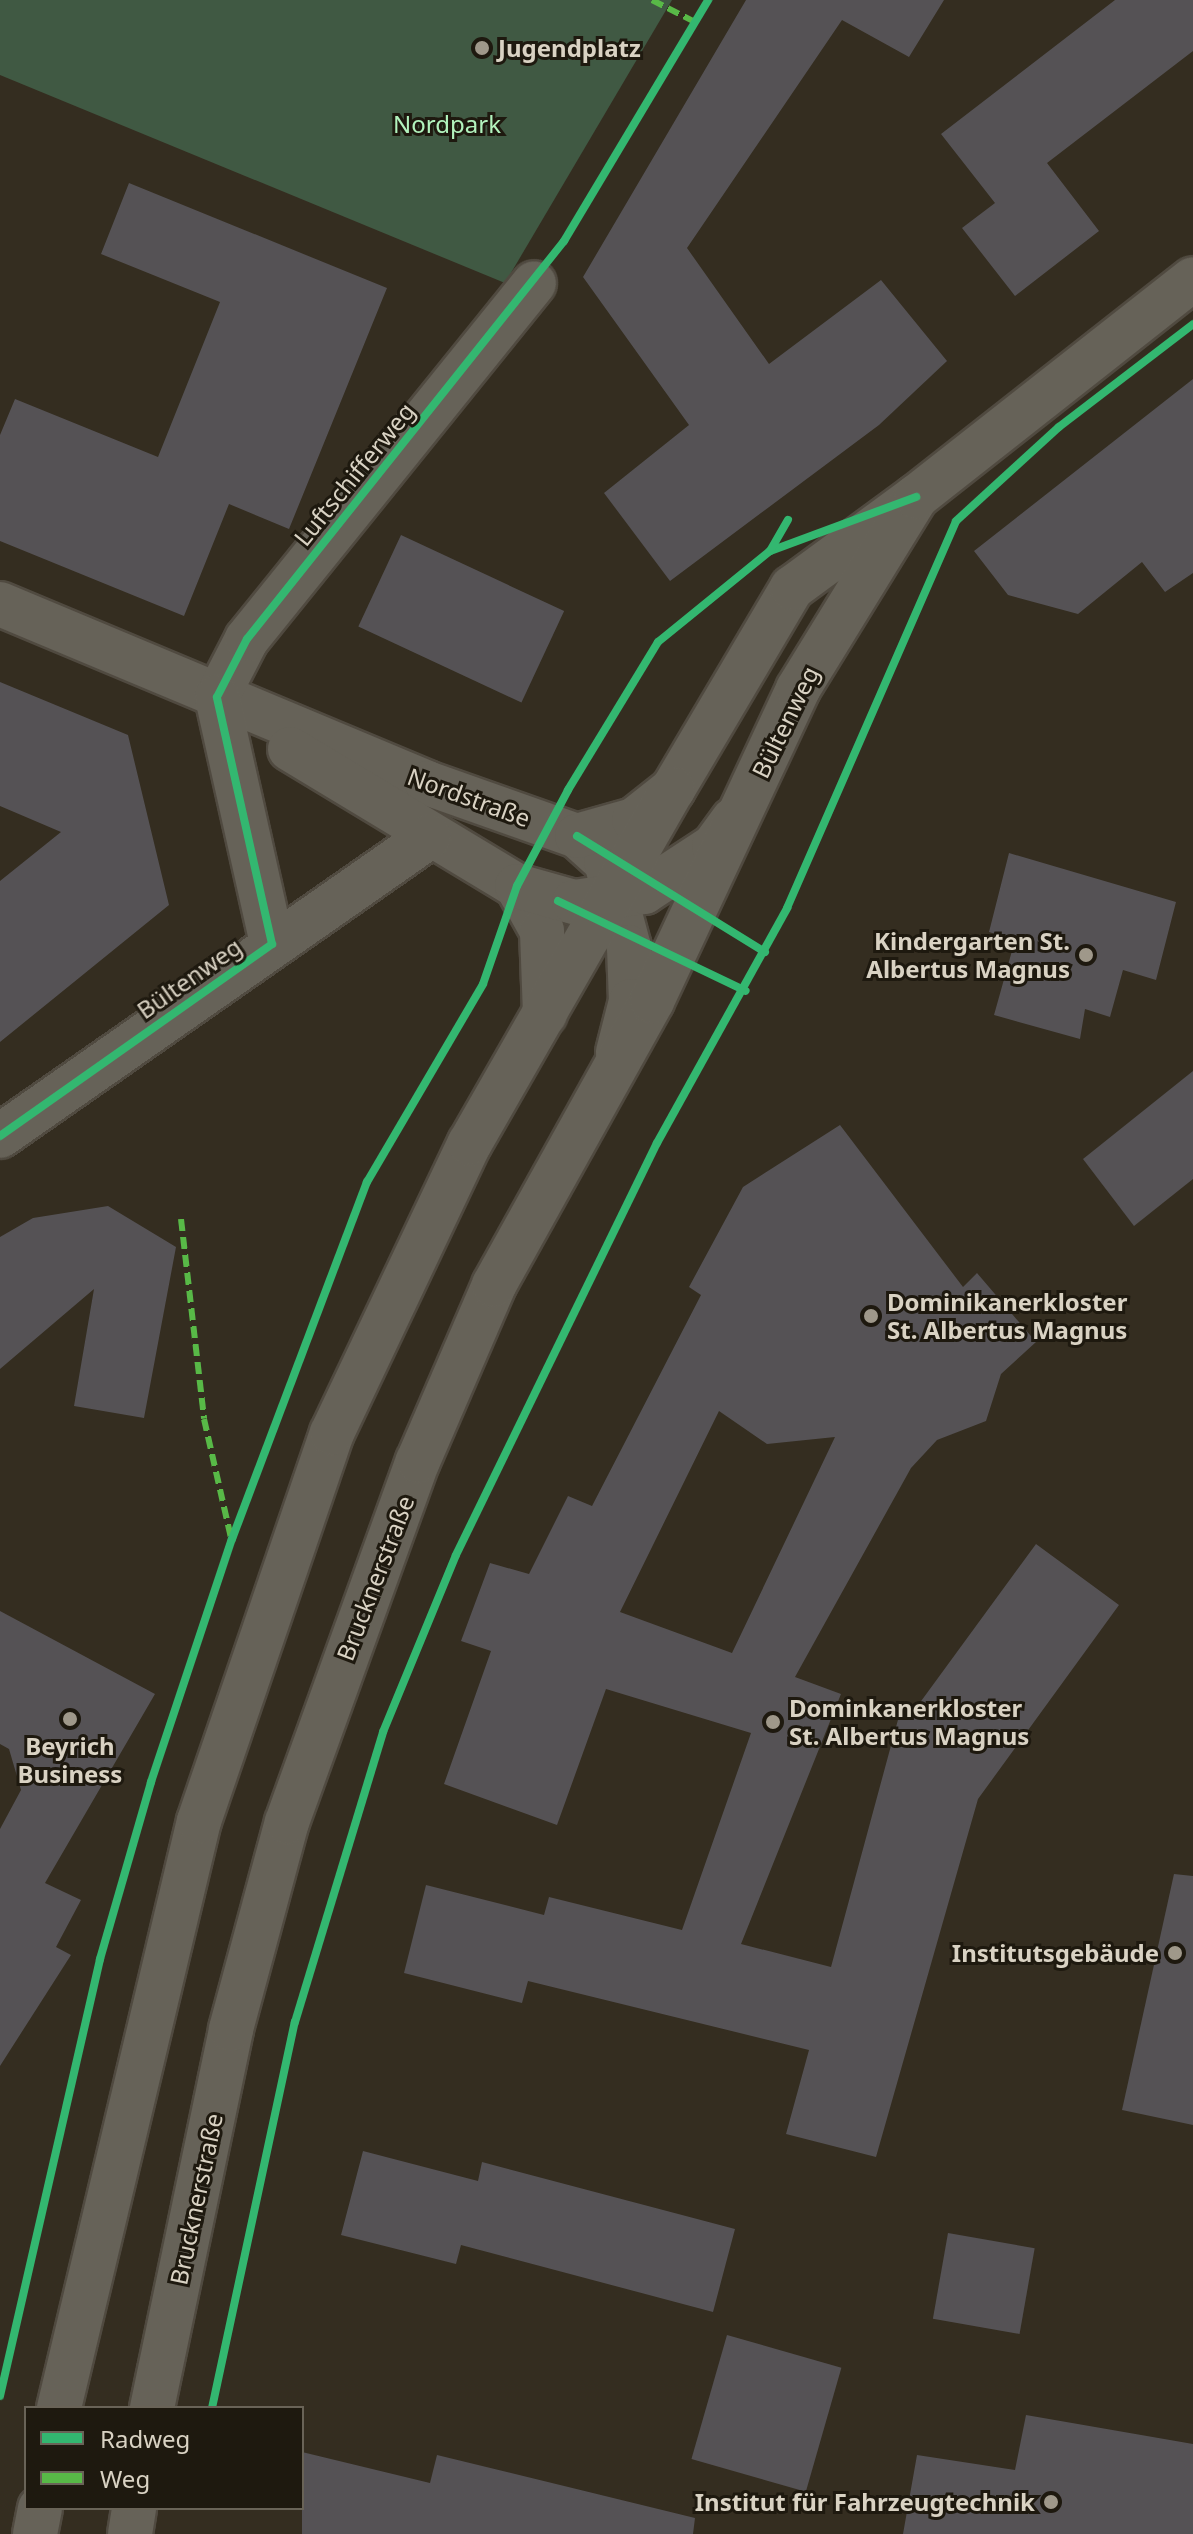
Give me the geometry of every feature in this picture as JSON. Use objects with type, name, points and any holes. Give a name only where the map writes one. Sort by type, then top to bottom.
[{"type":"main road","name":"Bültenweg","points":[[613,897],[792,588],[916,497],[1193,279]]},
{"type":"main road","name":"Luftschifferweg","points":[[217,697],[247,639],[534,283]]},
{"type":"main road","name":"Bültenweg","points":[[517,886],[558,901],[613,897],[676,877],[714,846],[746,802],[798,689],[916,497]]},
{"type":"main road","name":"Nordstraße","points":[[0,604],[217,697],[577,836],[606,862],[631,1001],[613,1070]]},
{"type":"main road","name":"Bültenweg","points":[[217,697],[272,944]]},
{"type":"main road","name":"Nordstraße","points":[[217,697],[429,837],[517,886]]},
{"type":"main road","name":"Bültenweg","points":[[577,836],[634,820],[673,789]]},
{"type":"main road","name":"Brucknerstraße","points":[[152,2406],[235,2015],[292,1808],[418,1461],[488,1299],[613,1070],[746,802]]},
{"type":"main road","name":"Bültenweg","points":[[0,1136],[429,837]]},
{"type":"main road","points":[[517,886],[542,931],[545,1014]]},
{"type":"main road","points":[[59,2406],[165,1949],[277,1580],[359,1364],[456,1168],[613,897]]},
{"type":"main road","points":[[35,2534],[40,2510]]},
{"type":"main road","points":[[130,2534],[134,2510]]},
{"type":"green space","name":"Nordpark","points":[[0,0],[672,0],[505,283],[0,75]]},
{"type":"building","points":[[746,0],[944,0],[909,57],[842,20],[687,248],[769,364],[881,280],[947,361],[879,425],[670,581],[604,493],[689,425],[583,277]]},
{"type":"building","points":[[1115,0],[1193,0],[1193,51],[1047,163],[1099,231],[1015,296],[962,228],[995,203],[941,134]]},
{"type":"building","points":[[129,183],[387,288],[289,529],[229,504],[184,616],[0,541],[0,435],[15,399],[158,457],[220,302],[101,254]]},
{"type":"building","points":[[1193,379],[1193,573],[1165,592],[1142,562],[1078,614],[1008,595],[974,551]]},
{"type":"building","points":[[401,535],[564,611],[521,703],[358,627]]},
{"type":"building","points":[[0,682],[128,735],[169,905],[0,1042],[0,881],[61,832],[0,806]]},
{"type":"building","name":"Kindergarten St. Albertus Magnus","points":[[1009,853],[1176,902],[1156,980],[1123,970],[1110,1017],[1085,1009],[1080,1039],[994,1015],[1015,940],[989,932]]},
{"type":"building","points":[[1193,1071],[1193,1179],[1134,1226],[1083,1159]]},
{"type":"building","points":[[840,1125],[963,1287],[977,1273],[1036,1342],[1001,1374],[986,1421],[937,1440],[911,1468],[795,1677],[841,1694],[741,1944],[831,1967],[899,1716],[908,1719],[1036,1544],[1119,1605],[978,1799],[876,2157],[786,2134],[809,2050],[528,1981],[522,2003],[404,1973],[426,1885],[544,1915],[549,1897],[682,1930],[751,1733],[606,1689],[557,1825],[444,1784],[491,1651],[461,1641],[490,1563],[529,1574],[568,1496],[592,1506],[701,1295],[689,1287],[743,1187]],"holes":[[[719,1411],[767,1444],[835,1437],[732,1653],[620,1612]]]},
{"type":"building","points":[[108,1206],[176,1247],[144,1418],[74,1406],[94,1289],[0,1369],[0,1237],[33,1218]]},
{"type":"building","points":[[0,1611],[155,1694],[45,1883],[81,1900],[56,1947],[71,1955],[0,2066],[0,1829],[21,1790],[9,1749],[0,1744]]},
{"type":"building","name":"Institutsgebäude","points":[[1174,1874],[1193,1876],[1193,2125],[1122,2110]]},
{"type":"building","points":[[363,2151],[478,2181],[482,2162],[735,2229],[713,2312],[461,2245],[456,2264],[341,2235]]},
{"type":"building","points":[[948,2233],[1035,2248],[1020,2334],[933,2319]]},
{"type":"building","points":[[727,2335],[841,2368],[806,2492],[691,2459]]},
{"type":"building","name":"Institut für Fahrzeugtechnik","points":[[1026,2415],[1193,2444],[1193,2534],[903,2534],[917,2455],[1015,2470]]},
{"type":"building","points":[[304,2452],[430,2483],[437,2455],[695,2518],[693,2534],[302,2534]]},
{"type":"marked path","points":[[652,0],[695,22]]},
{"type":"marked path","points":[[181,1219],[204,1419],[231,1538]]},
{"type":"cycle path","points":[[0,1136],[272,944],[217,697],[247,639],[564,241],[708,0]]},
{"type":"cycle path","points":[[212,2406],[295,2022],[383,1732],[456,1555],[657,1143],[787,908],[956,521],[1059,427],[1193,324]]},
{"type":"cycle path","points":[[770,551],[916,497]]},
{"type":"cycle path","points":[[0,2396],[100,1959],[151,1782],[232,1539],[367,1182],[483,984],[517,886],[568,790],[658,642],[770,551],[788,520]]},
{"type":"cycle path","points":[[577,836],[765,952]]},
{"type":"cycle path","points":[[558,901],[746,991]]},
{"type":"place","name":"Jugendplatz","points":[[482,48]]},
{"type":"place","name":"Kindergarten St. Albertus Magnus","points":[[1086,955]]},
{"type":"place","name":"Dominikanerkloster St. Albertus Magnus","points":[[871,1316]]},
{"type":"place","name":"Beyrich Business","points":[[70,1719]]},
{"type":"place","name":"Dominkanerkloster St. Albertus Magnus","points":[[773,1722]]},
{"type":"place","name":"Institutsgebäude","points":[[1175,1953]]},
{"type":"place","name":"Institut für Fahrzeugtechnik","points":[[1051,2502]]}]
